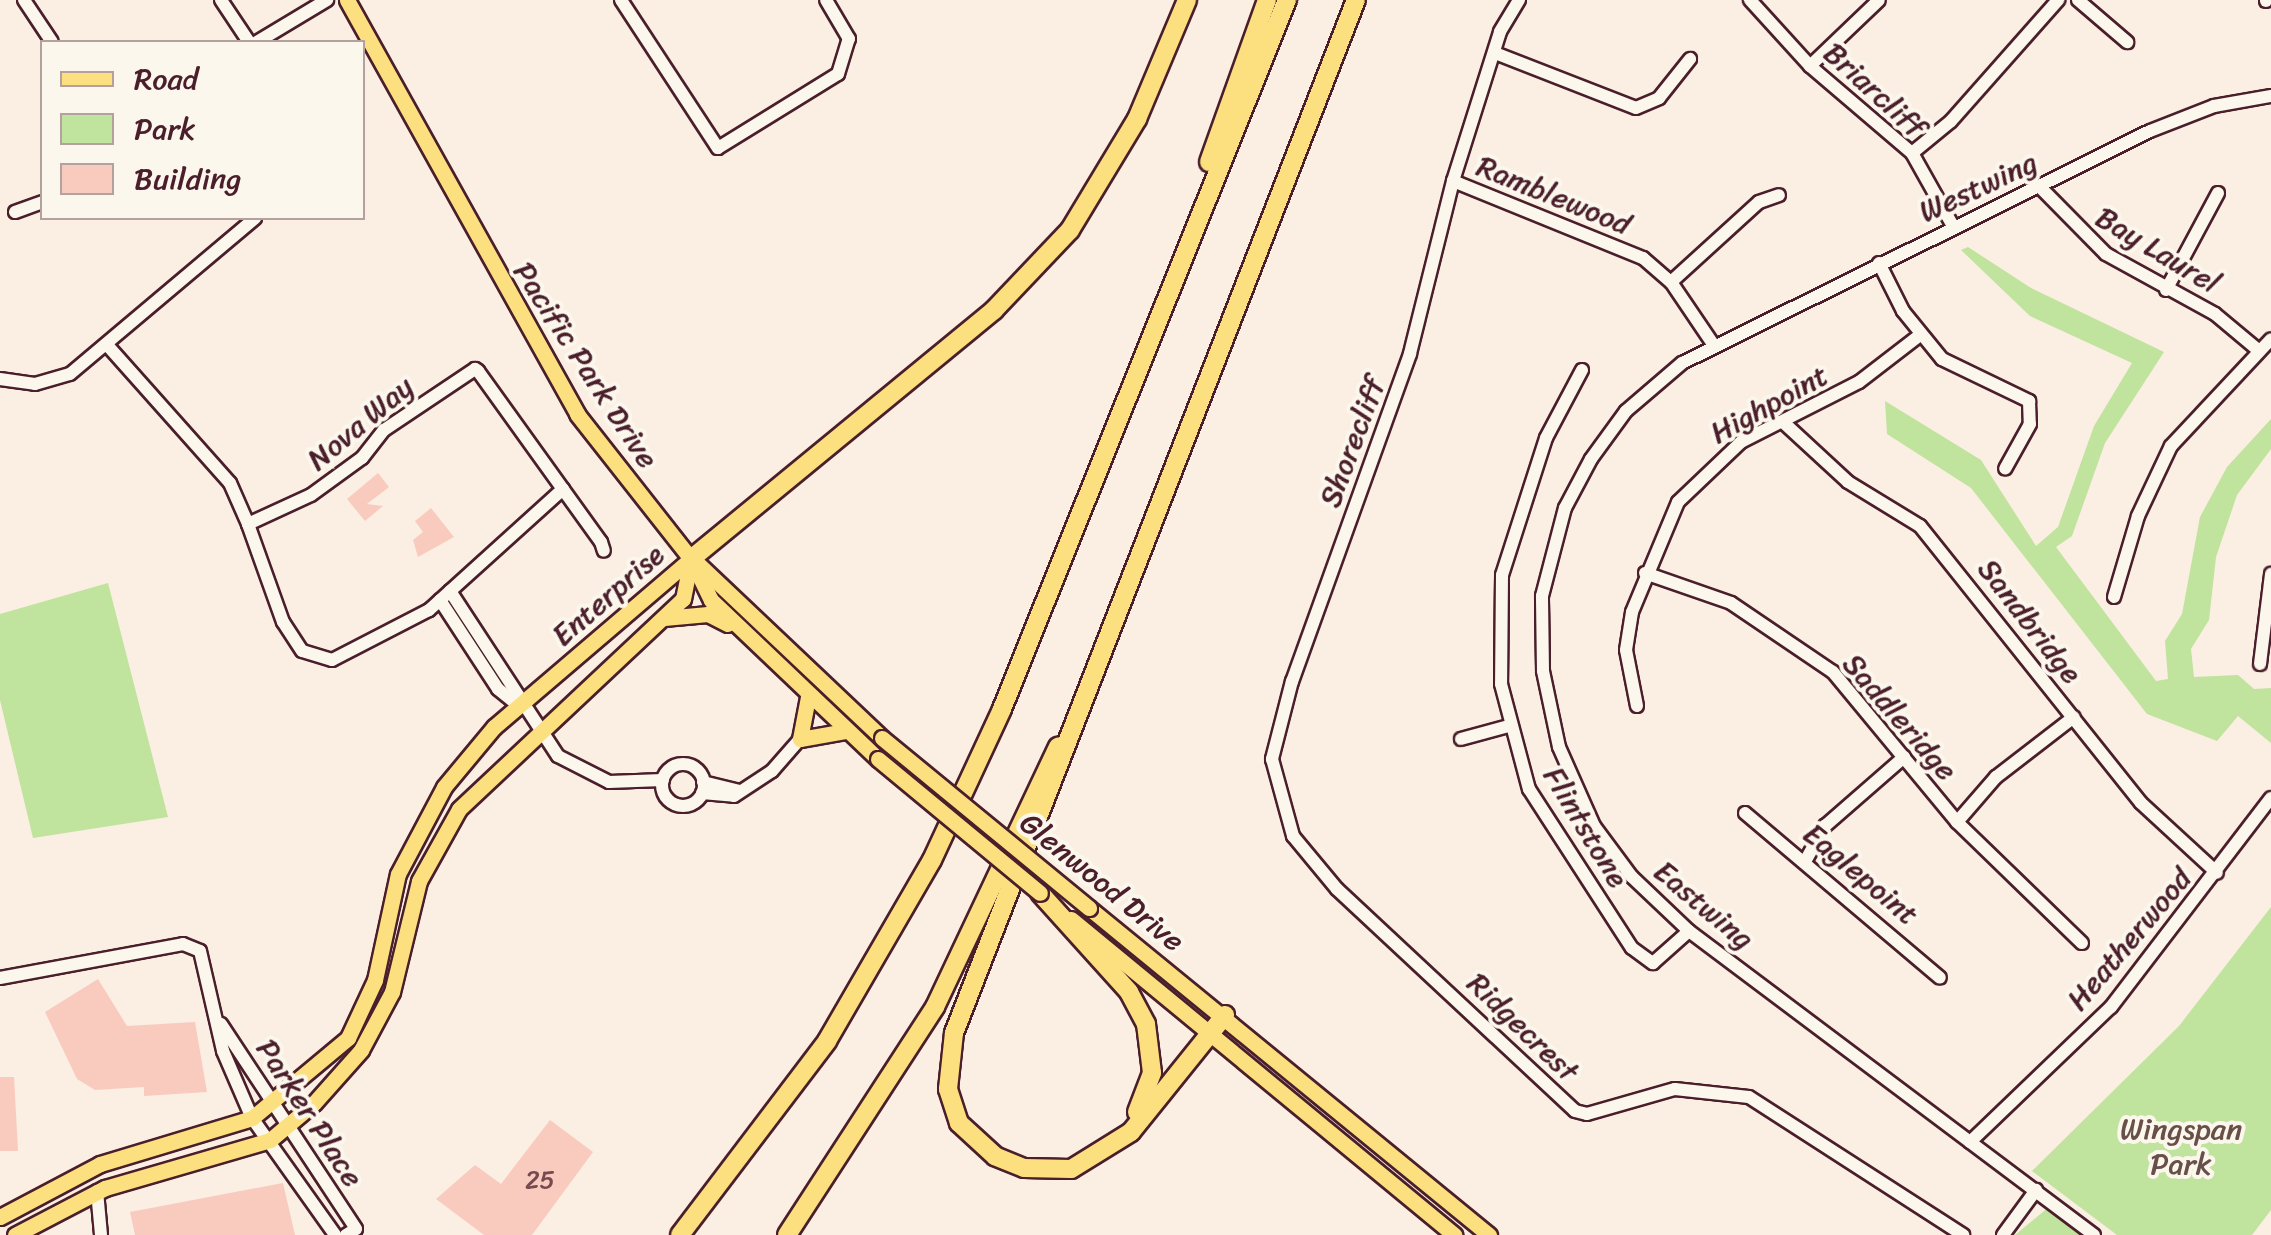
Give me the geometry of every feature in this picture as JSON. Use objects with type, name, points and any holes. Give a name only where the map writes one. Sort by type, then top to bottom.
[{"type":"highway","points":[[692,559],[994,310],[1070,230],[1137,119],[1188,0]]},
{"type":"highway","points":[[1120,418],[1267,0]]},
{"type":"highway","points":[[680,1235],[827,1041],[932,860],[1120,418],[1287,0]]},
{"type":"highway","points":[[1225,1015],[1110,1148],[1071,1169],[1047,1172],[995,1156],[959,1123],[948,1065],[1356,0]]},
{"type":"highway","points":[[787,1235],[885,1094],[983,919],[1129,585]]},
{"type":"highway","points":[[1040,894],[1081,931],[1129,992],[1152,1048],[1147,1092],[1110,1148]]},
{"type":"main road","name":"Pacific Park Drive","points":[[346,0],[577,414],[692,559],[736,628],[878,760]]},
{"type":"main road","name":"Enterprise","points":[[15,1235],[97,1191],[270,1140],[285,1129],[361,1050],[380,1015],[440,838],[538,730],[683,598],[692,559]]},
{"type":"main road","name":"Enterprise","points":[[0,1218],[100,1164],[252,1118],[348,1038],[376,980],[411,841],[444,787],[521,707],[692,559]]},
{"type":"main road","name":"Glenwood Drive","points":[[692,559],[882,738],[1489,1235]]},
{"type":"main road","points":[[663,618],[708,614],[736,628]]},
{"type":"main road","points":[[808,697],[800,739],[846,731]]},
{"type":"main road","name":"Glenwood Drive","points":[[878,760],[1040,894]]},
{"type":"main road","name":"Glenwood Drive","points":[[1081,931],[1212,1032],[1454,1235]]},
{"type":"street","points":[[24,0],[51,40]]},
{"type":"street","points":[[222,0],[248,40]]},
{"type":"street","points":[[260,40],[327,0]]},
{"type":"street","points":[[621,0],[718,148],[838,74],[849,39],[826,0]]},
{"type":"street","name":"Shorecliff","points":[[1337,889],[1293,836],[1272,758],[1292,682],[1410,354],[1453,181],[1495,53],[1519,0]]},
{"type":"street","name":"Briarcliff","points":[[1750,0],[1810,66],[1912,154],[1953,226]]},
{"type":"street","points":[[1810,66],[1879,0]]},
{"type":"street","points":[[1912,154],[1988,83],[2058,0]]},
{"type":"street","points":[[2078,0],[2128,42]]},
{"type":"street","points":[[1495,53],[1636,108],[1659,98],[1690,58]]},
{"type":"street","name":"Westwing","points":[[1713,344],[1953,226],[2214,106],[2271,96]]},
{"type":"street","name":"Ramblewood","points":[[1453,181],[1607,240],[1672,282],[1713,344]]},
{"type":"street","name":"Bay Laurel","points":[[2038,186],[2069,225],[2166,290],[2214,314],[2258,350]]},
{"type":"street","points":[[2166,290],[2218,194]]},
{"type":"street","points":[[1672,282],[1759,202],[1780,196]]},
{"type":"street","points":[[15,212],[40,203]]},
{"type":"street","points":[[0,367],[6,380],[46,383],[108,346],[253,220]]},
{"type":"street","points":[[1879,263],[1920,335],[1970,378],[2029,402],[2030,424],[2004,469]]},
{"type":"street","name":"Highpoint","points":[[1637,706],[1626,650],[1645,572],[1660,532],[1704,470],[1859,382],[1920,335]]},
{"type":"street","points":[[2114,598],[2138,516],[2171,446],[2271,339]]},
{"type":"street","name":"Eastwing","points":[[1713,344],[1658,382],[1591,459],[1565,508],[1542,596],[1545,685],[1573,785],[1632,878],[1688,931],[2094,1235]]},
{"type":"street","points":[[108,346],[230,483],[283,622],[316,658],[363,650],[445,595],[563,489]]},
{"type":"street","name":"Nova Way","points":[[248,524],[311,496],[362,458],[384,430],[474,368],[604,551]]},
{"type":"street","name":"Flintstone","points":[[1582,370],[1546,438],[1502,575],[1500,684],[1509,726],[1551,830],[1632,948],[1653,962],[1688,931]]},
{"type":"street","name":"Sandbridge","points":[[1784,422],[1834,471],[1920,526],[2166,831],[2217,873]]},
{"type":"street","name":"Saddleridge","points":[[1645,572],[1730,603],[1808,652],[1873,714],[1957,822],[2082,943]]},
{"type":"street","points":[[2260,664],[2271,574]]},
{"type":"street","points":[[445,595],[498,689],[521,707],[582,774],[609,782],[662,780],[684,764],[702,788],[740,791],[800,739]]},
{"type":"street","points":[[1957,822],[1996,777],[2074,717]]},
{"type":"street","points":[[1461,739],[1509,726]]},
{"type":"street","points":[[1807,858],[1826,826],[1904,757]]},
{"type":"street","points":[[662,780],[674,804],[692,804],[702,788]]},
{"type":"street","name":"Heatherwood","points":[[1970,1142],[2111,1006],[2271,798]]},
{"type":"street","name":"Eaglepoint","points":[[1746,813],[1807,858],[1940,978]]},
{"type":"street","name":"Ridgecrest","points":[[1337,889],[1581,1114],[1675,1089],[1749,1098],[1963,1235]]},
{"type":"street","name":"Parker Place","points":[[0,978],[183,944],[200,951],[220,1024],[222,1050],[252,1118],[335,1235]]},
{"type":"street","name":"Parker Place","points":[[220,1024],[351,1232]]},
{"type":"street","points":[[2003,1235],[2036,1190]]},
{"type":"street","points":[[97,1191],[101,1235]]},
{"type":"green space","points":[[1968,247],[2031,288],[2164,352],[2105,443],[2072,536],[2056,547],[2156,681],[2168,679],[2165,641],[2182,614],[2200,517],[2227,467],[2271,419],[2271,449],[2237,495],[2216,557],[2209,620],[2191,649],[2194,677],[2238,675],[2254,689],[2271,688],[2271,743],[2238,716],[2217,741],[2147,714],[1971,488],[1887,434],[1885,401],[1981,460],[2036,546],[2058,527],[2094,426],[2132,363],[2030,316],[1961,250]]},
{"type":"green space","points":[[108,583],[168,817],[33,838],[0,700],[0,614]]},
{"type":"green space","name":"Wingspan Park","points":[[2271,907],[2271,1210],[2252,1235],[2117,1235],[2032,1171],[2179,1026]]},
{"type":"green space","points":[[2050,1206],[2089,1235],[2015,1235]]},
{"type":"building","points":[[378,473],[389,487],[367,504],[383,506],[365,521],[347,499]]},
{"type":"building","points":[[431,508],[454,537],[418,557],[413,540],[423,532],[415,521]]},
{"type":"building","points":[[98,979],[127,1026],[195,1022],[207,1092],[144,1096],[144,1087],[95,1090],[77,1079],[45,1012]]},
{"type":"building","points":[[0,1077],[14,1077],[18,1151],[0,1151]]},
{"type":"building","points":[[550,1120],[593,1152],[532,1235],[484,1235],[436,1199],[475,1165],[501,1184]]},
{"type":"building","points":[[283,1183],[295,1235],[135,1235],[130,1212]]}]
